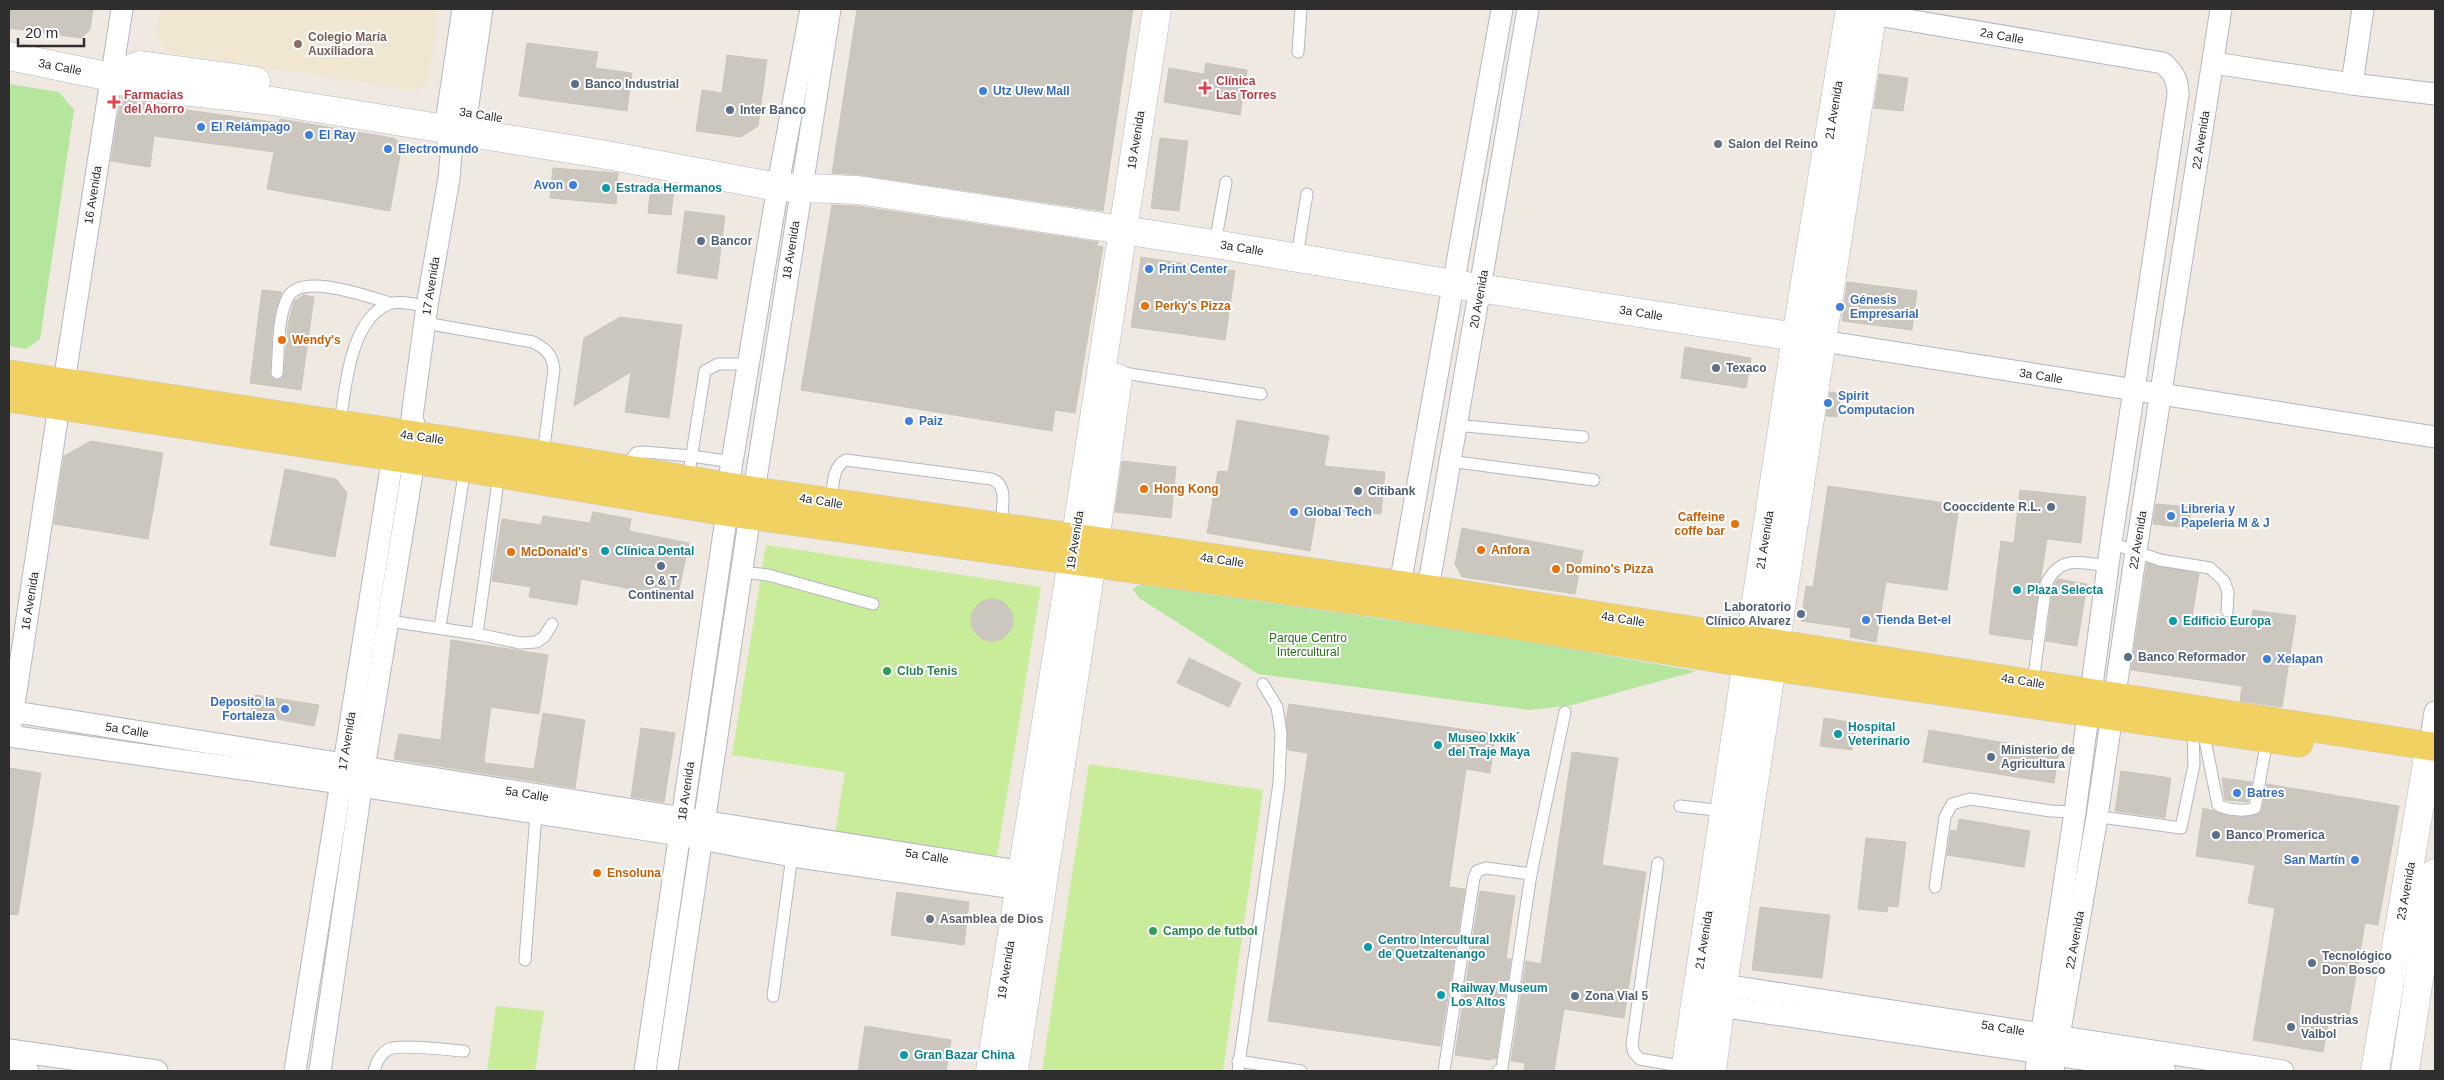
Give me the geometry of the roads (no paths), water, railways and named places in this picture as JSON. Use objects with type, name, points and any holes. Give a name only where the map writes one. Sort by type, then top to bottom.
[{"type":"main road","name":"4a Calle","points":[[9,374],[62,394],[406,441],[543,455],[624,469],[690,467],[738,493],[1397,606],[1748,651],[2432,755]]},
{"type":"main road","name":"4a Calle","points":[[9,398],[62,394],[340,424],[406,441],[465,468],[499,474],[831,502],[1001,528],[1084,551],[1428,589],[1748,651]]},
{"type":"main road","name":"4a Calle","points":[[1775,655],[2033,683],[2198,730],[2266,739],[2432,755]]},
{"type":"street","name":"16 Avenida","points":[[9,736],[11,711],[122,9]]},
{"type":"street","name":"17 Avenida","points":[[456,121],[463,9]]},
{"type":"street","name":"17 Avenida","points":[[295,1071],[342,773],[406,441],[456,121],[482,9]]},
{"type":"street","name":"18 Avenida","points":[[644,1071],[681,827],[791,178],[812,9]]},
{"type":"street","name":"18 Avenida","points":[[667,1071],[742,572],[738,493],[748,364],[830,9]]},
{"type":"street","name":"19 Avenida","points":[[1014,1071],[1032,882],[1084,551],[1131,231],[1157,9]]},
{"type":"street","name":"19 Avenida","points":[[1131,231],[1175,9]]},
{"type":"street","points":[[1400,585],[1502,9]]},
{"type":"street","name":"20 Avenida","points":[[1428,589],[1528,9]]},
{"type":"street","name":"22 Avenida","points":[[2048,1053],[2075,812],[2102,704],[2136,551],[2221,9]]},
{"type":"street","points":[[2352,84],[2363,9]]},
{"type":"street","name":"2a Calle","points":[[1858,10],[2163,62]]},
{"type":"street","name":"21 Avenida","points":[[1699,1069],[1722,996],[1775,655],[1809,339],[1858,10]]},
{"type":"street","name":"3a Calle","points":[[9,56],[111,77],[138,86],[273,92],[603,145],[791,178],[855,186],[1297,256],[1452,284],[2161,396],[2435,437]]},
{"type":"street","name":"22 Avenida","points":[[2048,1053],[2097,817],[2111,543],[2178,95],[2178,83],[2174,72],[2163,62]]},
{"type":"street","points":[[2214,63],[2352,84],[2435,94]]},
{"type":"street","name":"21 Avenida","points":[[1699,1069],[1724,811],[1748,651],[1809,339]]},
{"type":"street","name":"17 Avenida","points":[[320,1071],[363,777],[389,621],[406,441]]},
{"type":"street","name":"5a Calle","points":[[11,711],[363,777],[536,814],[681,827]]},
{"type":"street","name":"23 Avenida","points":[[2375,1071],[2432,755],[2435,712]]},
{"type":"street","name":"5a Calle","points":[[9,736],[342,773]]},
{"type":"street","name":"5a Calle","points":[[363,777],[1032,882]]},
{"type":"street","name":"5a Calle","points":[[703,831],[792,856],[1032,882]]},
{"type":"street","name":"23 Avenida","points":[[2406,1071],[2428,968],[2435,873]]},
{"type":"street","name":"19 Avenida","points":[[990,1071],[1032,882]]},
{"type":"street","name":"5a Calle","points":[[1722,996],[2048,1053],[2165,1071]]},
{"type":"street","points":[[9,1050],[157,1071]]},
{"type":"street","name":"5a Calle","points":[[2048,1053],[2283,1071]]},
{"type":"street","points":[[9,1068],[28,1071]]},
{"type":"lane","points":[[1298,52],[1301,9]]},
{"type":"lane","points":[[1215,244],[1226,182]]},
{"type":"lane","points":[[1297,256],[1307,194]]},
{"type":"lane","points":[[277,374],[283,314],[289,296],[299,287],[322,286],[343,290],[533,342],[552,357],[554,369],[543,455]]},
{"type":"lane","points":[[340,424],[348,364],[355,344],[367,323],[379,309],[390,303]]},
{"type":"lane","points":[[690,467],[705,372],[718,364],[748,364]]},
{"type":"lane","points":[[1109,371],[1261,394]]},
{"type":"lane","points":[[1455,425],[1583,437]]},
{"type":"lane","points":[[831,502],[837,469],[840,463],[846,460],[981,478],[997,481],[1003,489],[1001,528]]},
{"type":"lane","points":[[1449,461],[1594,480]]},
{"type":"lane","points":[[440,627],[465,468]]},
{"type":"lane","points":[[477,634],[499,474]]},
{"type":"lane","points":[[2111,543],[2160,560],[2210,568],[2218,573],[2224,581],[2228,592],[2227,611]]},
{"type":"lane","points":[[2033,683],[2046,584],[2053,570],[2063,564],[2109,566]]},
{"type":"lane","points":[[742,572],[768,574],[873,604]]},
{"type":"lane","points":[[389,621],[440,627],[520,643],[536,642],[544,637],[552,624]]},
{"type":"lane","points":[[1263,684],[1270,692],[1277,707],[1281,733],[1279,783],[1238,1066],[1302,1071]]},
{"type":"lane","points":[[1498,1071],[1502,1068],[1531,874],[1565,712]]},
{"type":"lane","points":[[2198,730],[2218,805],[2227,808],[2250,810],[2255,808],[2266,739]]},
{"type":"lane","points":[[1935,887],[1945,817],[1952,804],[1970,799],[2181,828],[2194,765],[2198,730]]},
{"type":"lane","points":[[1680,806],[1724,811]]},
{"type":"lane","points":[[525,960],[536,814]]},
{"type":"lane","points":[[773,996],[792,856]]},
{"type":"lane","points":[[1658,863],[1632,1044],[1634,1053],[1640,1059],[1699,1069]]},
{"type":"lane","points":[[1444,1071],[1474,878],[1477,872],[1486,868],[1531,874]]},
{"type":"lane","points":[[374,1071],[376,1062],[389,1049],[464,1051]]},
{"type":"place","name":"Colegio María Auxiliadora","points":[[298,44]]},
{"type":"place","name":"Banco Industrial","points":[[575,84]]},
{"type":"place","name":"Clínica Las Torres","points":[[1205,88]]},
{"type":"place","name":"Utz Ulew Mall","points":[[983,91]]},
{"type":"place","name":"Farmacias del Ahorro","points":[[114,102]]},
{"type":"place","name":"Inter Banco","points":[[730,110]]},
{"type":"place","name":"El Relámpago","points":[[201,127]]},
{"type":"place","name":"El Ray","points":[[309,135]]},
{"type":"place","name":"Salon del Reino","points":[[1718,144]]},
{"type":"place","name":"Electromundo","points":[[388,149]]},
{"type":"place","name":"Avon","points":[[573,185]]},
{"type":"place","name":"Estrada Hermanos","points":[[606,188]]},
{"type":"place","name":"Bancor","points":[[701,241]]},
{"type":"place","name":"Print Center","points":[[1149,269]]},
{"type":"place","name":"Perky's Pizza","points":[[1145,306]]},
{"type":"place","name":"Génesis Empresarial","points":[[1840,307]]},
{"type":"place","name":"Wendy's","points":[[282,340]]},
{"type":"place","name":"Texaco","points":[[1716,368]]},
{"type":"place","name":"Spirit Computacion","points":[[1828,403]]},
{"type":"place","name":"Paiz","points":[[909,421]]},
{"type":"place","name":"Hong Kong","points":[[1144,489]]},
{"type":"place","name":"Citibank","points":[[1358,491]]},
{"type":"place","name":"Cooccidente R.L.","points":[[2051,507]]},
{"type":"place","name":"Global Tech","points":[[1294,512]]},
{"type":"place","name":"Libreria y Papeleria M & J","points":[[2171,516]]},
{"type":"place","name":"Caffeine coffe bar","points":[[1735,524]]},
{"type":"place","name":"Anfora","points":[[1481,550]]},
{"type":"place","name":"Clínica Dental","points":[[605,551]]},
{"type":"place","name":"McDonald's","points":[[511,552]]},
{"type":"place","name":"G & T Continental","points":[[661,566]]},
{"type":"place","name":"Domino's Pizza","points":[[1556,569]]},
{"type":"place","name":"Plaza Selecta","points":[[2017,590]]},
{"type":"place","name":"Laboratorio Clínico Alvarez","points":[[1801,614]]},
{"type":"place","name":"Tienda Bet-el","points":[[1866,620]]},
{"type":"place","name":"Edificio Europa","points":[[2173,621]]},
{"type":"place","name":"Banco Reformador","points":[[2128,657]]},
{"type":"place","name":"Xelapan","points":[[2267,659]]},
{"type":"place","name":"Club Tenis","points":[[887,671]]},
{"type":"place","name":"Deposito la Fortaleza","points":[[285,709]]},
{"type":"place","name":"Hospital Veterinario","points":[[1838,734]]},
{"type":"place","name":"Museo Ixkik´ del Traje Maya","points":[[1438,745]]},
{"type":"place","name":"Ministerio de Agricultura","points":[[1991,757]]},
{"type":"place","name":"Batres","points":[[2237,793]]},
{"type":"place","name":"Banco Promerica","points":[[2216,835]]},
{"type":"place","name":"San Martín","points":[[2355,860]]},
{"type":"place","name":"Ensoluna","points":[[597,873]]},
{"type":"place","name":"Asamblea de Dios","points":[[930,919]]},
{"type":"place","name":"Campo de futbol","points":[[1153,931]]},
{"type":"place","name":"Centro Intercultural de Quetzaltenango","points":[[1368,947]]},
{"type":"place","name":"Tecnológico Don Bosco","points":[[2312,963]]},
{"type":"place","name":"Railway Museum Los Altos","points":[[1441,995]]},
{"type":"place","name":"Zona Vial 5","points":[[1575,996]]},
{"type":"place","name":"Industrias Valbol","points":[[2291,1027]]},
{"type":"place","name":"Gran Bazar China","points":[[904,1055]]},
{"type":"park label","name":"Parque Centro Intercultural","points":[[1308,645]]}]
